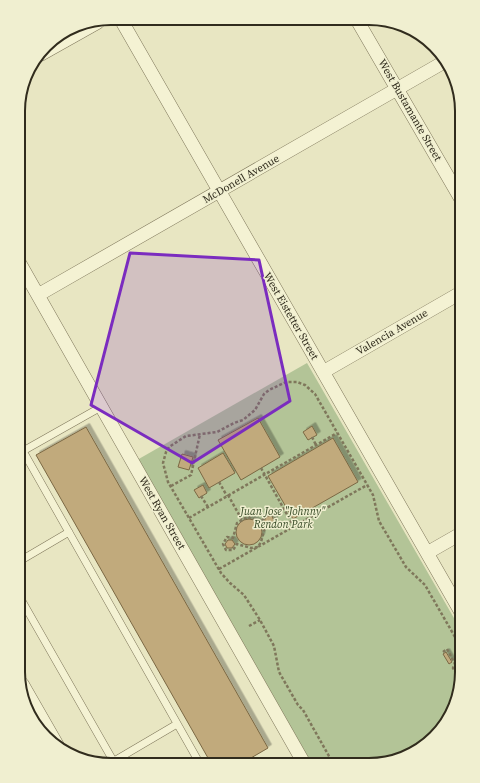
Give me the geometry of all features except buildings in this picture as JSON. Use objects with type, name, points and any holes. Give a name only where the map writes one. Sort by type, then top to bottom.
[{"type":"street","name":"West Eistetter Street","points":[[124,25],[455,602]]},
{"type":"street","name":"West Bustamante Street","points":[[361,25],[455,189]]},
{"type":"street","points":[[58,43],[76,33]]},
{"type":"street","name":"McDonell Avenue","points":[[38,295],[440,64]]},
{"type":"street","name":"West Ryan Street","points":[[25,272],[301,758]]},
{"type":"street","name":"Valencia Avenue","points":[[323,372],[455,296]]},
{"type":"street","points":[[427,553],[455,537]]},
{"type":"street","points":[[32,705],[43,725]]},
{"type":"lane","points":[[25,450],[101,407]]},
{"type":"lane","points":[[25,455],[197,758]]},
{"type":"lane","points":[[25,558],[69,532]]},
{"type":"lane","points":[[25,607],[109,758]]},
{"type":"lane","points":[[120,758],[177,724]]},
{"type":"path","points":[[330,758],[303,710],[298,706],[279,672],[274,646],[260,620],[244,595],[230,583],[219,569],[171,486],[163,463],[169,447],[186,436],[217,432],[243,420],[255,410],[268,390],[292,381],[305,385],[315,394],[367,485],[374,498],[379,521],[406,567],[424,585],[455,637]]},
{"type":"path","points":[[189,518],[337,433]]},
{"type":"path","points":[[171,486],[191,475],[200,434]]},
{"type":"path","points":[[312,437],[316,445]]},
{"type":"path","points":[[261,468],[294,526]]},
{"type":"path","points":[[219,482],[242,520]]},
{"type":"path","points":[[219,569],[367,485]]},
{"type":"path","points":[[201,496],[208,507]]},
{"type":"path","points":[[262,521],[266,515],[273,515],[276,520],[272,527],[265,527]]},
{"type":"path","points":[[247,517],[262,521],[265,527],[258,547],[251,548],[237,544],[233,538],[237,523],[247,517]]},
{"type":"path","points":[[233,538],[226,538],[223,544],[226,550],[233,550],[237,544]]},
{"type":"path","points":[[249,626],[260,620]]},
{"type":"path","points":[[443,652],[447,649],[455,664]]},
{"type":"highlighted area","points":[[130,253],[259,260],[290,401],[192,463],[91,405]]},
{"type":"green space","name":"Juan Jose \"Johnny\" Rendon Park","points":[[307,363],[455,620],[455,678],[453,689],[446,710],[434,729],[412,746],[386,756],[375,758],[308,758],[137,460]]}]
